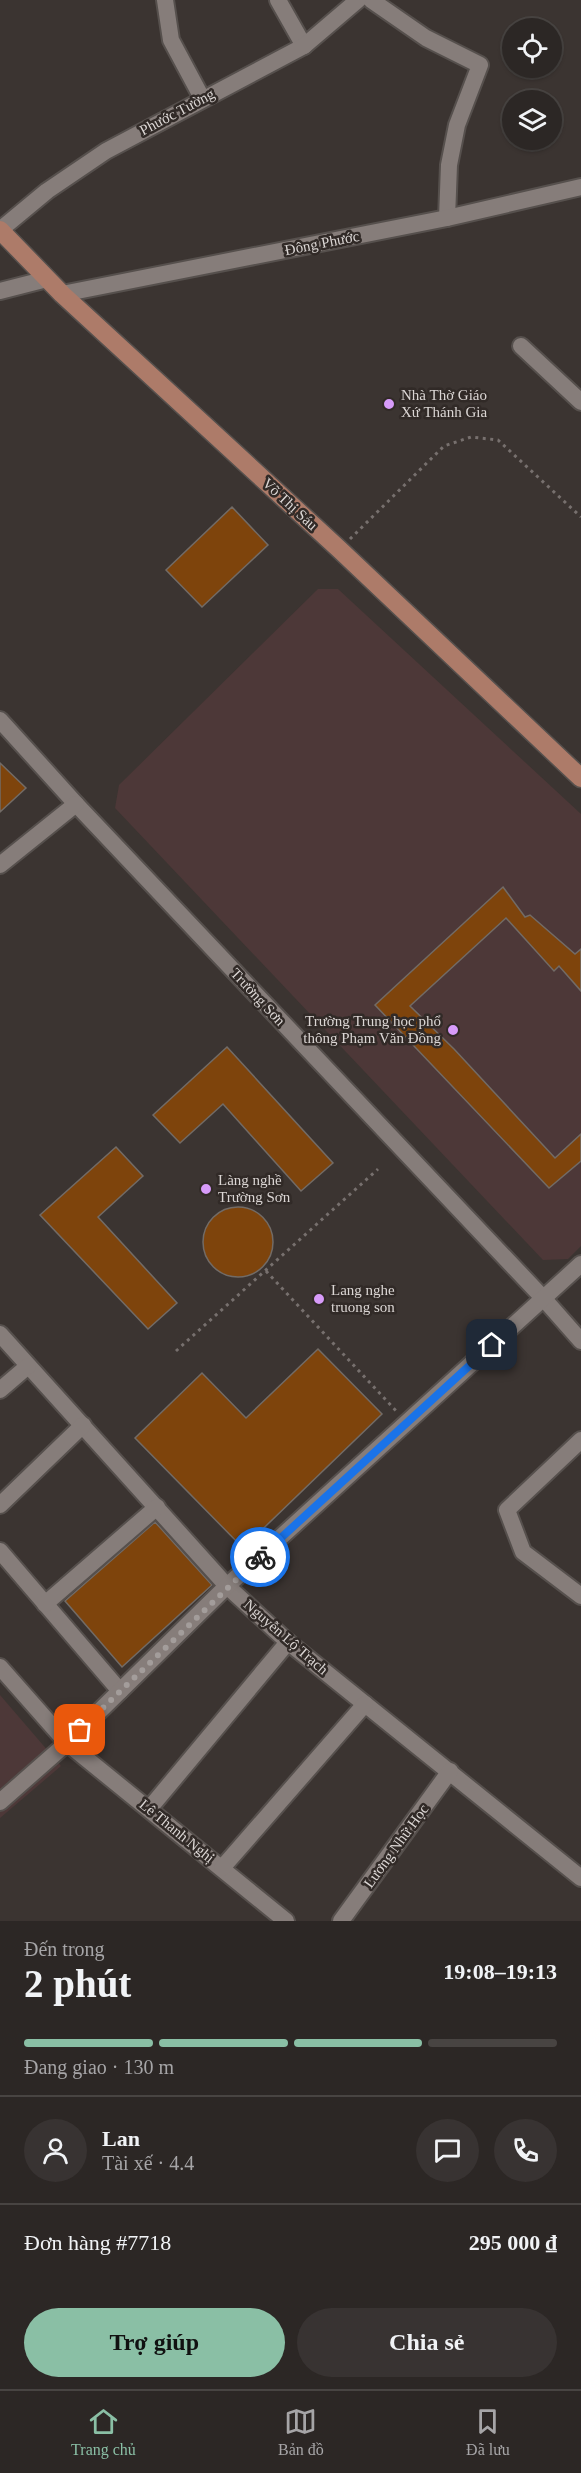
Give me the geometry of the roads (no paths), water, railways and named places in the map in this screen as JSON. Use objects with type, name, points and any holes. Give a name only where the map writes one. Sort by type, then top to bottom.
[{"type":"main road","name":"Võ Thị Sáu","points":[[0,230],[62,294],[339,549],[581,778]]},
{"type":"street","points":[[165,0],[171,40],[202,98]]},
{"type":"street","points":[[278,0],[304,46]]},
{"type":"street","name":"Phước Tường","points":[[0,230],[74,171],[202,98],[304,46],[358,0]]},
{"type":"street","points":[[371,0],[426,38],[480,65],[457,125],[449,165],[447,218]]},
{"type":"street","name":"Đông Phước","points":[[62,294],[447,218],[581,187]]},
{"type":"street","points":[[0,291],[47,279]]},
{"type":"street","points":[[521,346],[581,402]]},
{"type":"street","name":"Trường Sơn","points":[[0,720],[76,804],[544,1299],[581,1341]]},
{"type":"street","points":[[0,866],[76,804]]},
{"type":"street","points":[[0,1802],[67,1743],[227,1586],[581,1264]]},
{"type":"street","name":"Nguyễn Lộ Trạch","points":[[0,1334],[227,1586],[288,1642],[450,1770],[581,1878]]},
{"type":"street","points":[[0,1390],[28,1365]]},
{"type":"street","points":[[0,1505],[83,1425]]},
{"type":"street","points":[[581,1440],[507,1510],[523,1552],[581,1596]]},
{"type":"street","points":[[45,1604],[157,1507]]},
{"type":"street","points":[[0,1551],[120,1691]]},
{"type":"street","points":[[149,1809],[288,1642]]},
{"type":"street","name":"Lê Thanh Nghị","points":[[0,1667],[67,1743],[286,1921]]},
{"type":"street","points":[[222,1868],[365,1704]]},
{"type":"street","name":"Lương Nhữ Học","points":[[341,1921],[450,1770]]},
{"type":"place","name":"Nhà Thờ Giáo Xứ Thánh Gia","points":[[389,404]]},
{"type":"place","name":"Trường Trung học phổ thông Phạm Văn Đồng","points":[[453,1030]]},
{"type":"place","name":"Làng nghề Trường Sơn","points":[[206,1189]]},
{"type":"place","name":"Lang nghe truong son","points":[[319,1299]]}]
